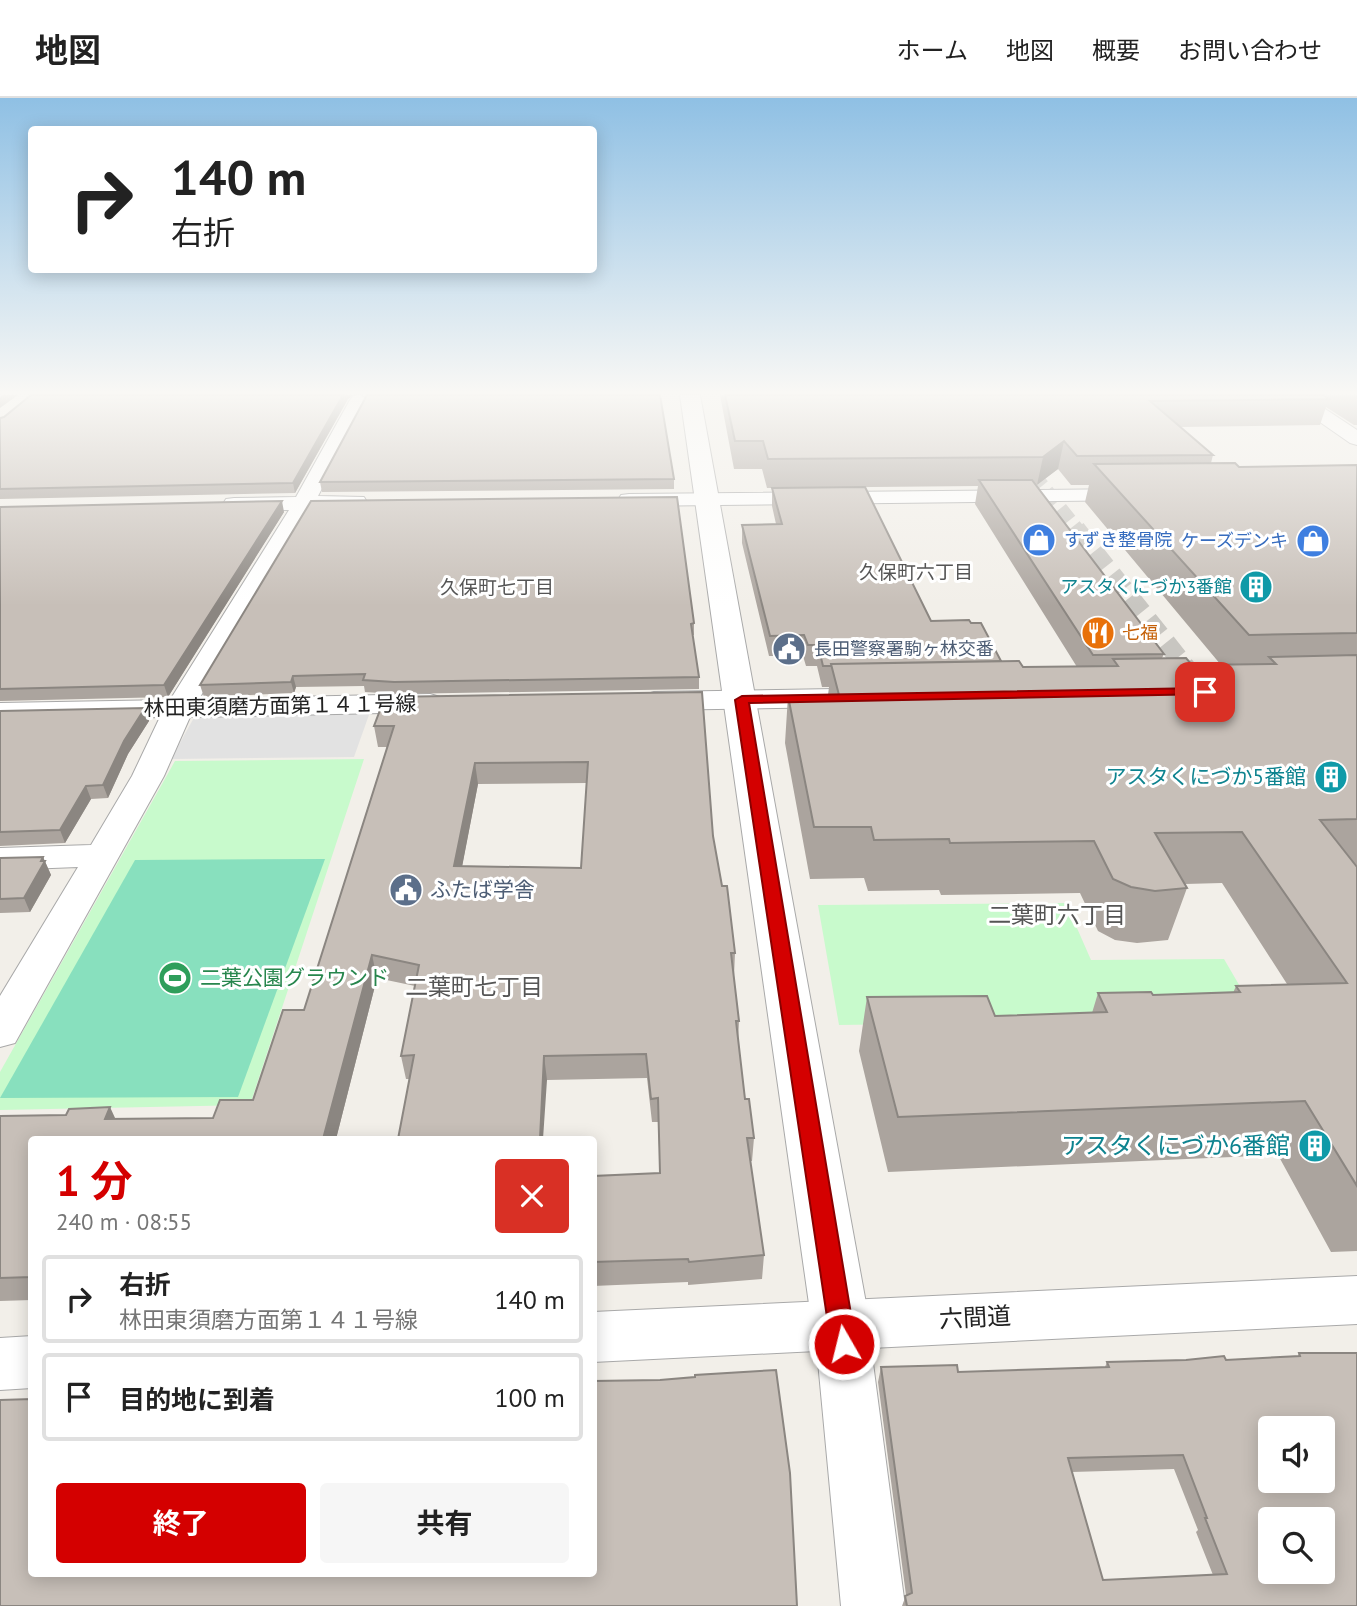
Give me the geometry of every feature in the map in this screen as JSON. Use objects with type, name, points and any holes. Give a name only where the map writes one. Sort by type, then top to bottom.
[{"type":"street","points":[[0,1032],[148,776],[180,707],[324,465]]},
{"type":"street","points":[[703,465],[841,1325],[873,1606]]},
{"type":"street","points":[[615,500],[1147,494]]},
{"type":"street","points":[[207,504],[382,502]]},
{"type":"street","points":[[621,701],[863,697]]},
{"type":"street","name":"林田東須磨方面第１４１号線","points":[[0,712],[463,703]]},
{"type":"street","points":[[0,859],[103,856]]},
{"type":"street","name":"六間道","points":[[597,1337],[1357,1300]]},
{"type":"street","points":[[0,1364],[28,1362]]},
{"type":"green space","name":"二葉公園グラウンド","points":[[364,759],[250,1105],[0,1110],[0,1072],[175,761]]},
{"type":"green space","name":"二葉公園グラウンド","points":[[325,859],[238,1097],[0,1098],[135,860]]},
{"type":"green space","points":[[1066,903],[1091,960],[1224,959],[1259,1019],[839,1025],[818,905]]},
{"type":"shaded area","points":[[370,712],[354,757],[171,759],[196,714]]},
{"type":"building","points":[[0,465],[303,465],[293,483],[0,489]]},
{"type":"building","points":[[329,465],[672,465],[674,479],[320,482]]},
{"type":"building","name":"アスタくにづか3番館","points":[[1095,465],[1357,465],[1357,633],[1249,635]]},
{"type":"building","points":[[979,480],[1032,480],[1164,654],[1093,655]]},
{"type":"building","points":[[865,487],[931,621],[969,620],[971,623],[981,623],[1001,661],[823,666],[818,645],[808,645],[804,635],[770,636],[742,525],[782,524],[772,488]]},
{"type":"building","points":[[677,497],[699,677],[394,682],[363,680],[365,674],[293,676],[291,682],[200,685],[311,501]]},
{"type":"building","points":[[282,501],[164,685],[0,689],[0,507]]},
{"type":"building","points":[[1357,655],[1357,819],[1320,820],[1357,867],[1357,1186],[1305,1101],[898,1117],[867,997],[987,996],[995,1016],[1107,1012],[1098,993],[1151,992],[1153,995],[1240,992],[1236,986],[1347,983],[1242,832],[1155,833],[1187,888],[1155,891],[1131,887],[1113,879],[1094,841],[950,843],[949,839],[874,840],[871,827],[814,827],[788,696],[839,695],[831,664],[1019,661],[1023,667],[1118,666],[1113,659],[1186,658],[1192,665],[1276,664],[1269,657]]},
{"type":"building","points":[[702,692],[713,836],[722,886],[727,886],[735,953],[731,953],[739,1021],[736,1021],[745,1099],[749,1099],[754,1138],[747,1138],[764,1255],[689,1262],[688,1259],[597,1262],[597,1176],[660,1173],[658,1098],[651,1099],[646,1054],[544,1056],[540,1136],[399,1136],[414,1055],[401,1056],[419,965],[372,955],[324,1136],[28,1136],[28,1277],[0,1278],[0,1116],[66,1115],[69,1109],[110,1107],[105,1119],[213,1118],[220,1100],[253,1100],[283,1010],[304,1010],[394,726],[374,726],[385,697]],"holes":[[[588,762],[581,868],[454,866],[475,763]]]},
{"type":"building","points":[[145,708],[124,741],[103,785],[86,786],[60,830],[0,832],[0,711]]},
{"type":"building","points":[[43,857],[41,861],[45,861],[24,898],[0,899],[0,858]]},
{"type":"building","points":[[1299,1353],[1357,1353],[1357,1606],[907,1606],[905,1596],[912,1593],[881,1367],[957,1365],[958,1372],[1109,1367],[1107,1362],[1224,1356],[1226,1360],[1300,1356]],"holes":[[[1183,1455],[1227,1574],[1103,1580],[1068,1458]]]},
{"type":"building","points":[[776,1370],[790,1473],[797,1606],[0,1606],[0,1400],[28,1399],[28,1577],[597,1577],[597,1381],[660,1380]]},
{"type":"tunnel","points":[[1026,465],[1077,530]]},
{"type":"tunnel","points":[[1076,529],[1200,685]]},
{"type":"place","name":"すずき整骨院","points":[[1039,540]]},
{"type":"place","name":"ケーズデンキ","points":[[1313,541]]},
{"type":"place","name":"アスタくにづか3番館","points":[[1256,587]]},
{"type":"place","name":"七福","points":[[1098,633]]},
{"type":"place","name":"長田警察署駒ヶ林交番","points":[[789,649]]},
{"type":"place","name":"アスタくにづか5番館","points":[[1331,777]]},
{"type":"place","name":"ふたば学舎","points":[[406,890]]},
{"type":"place","name":"二葉公園グラウンド","points":[[175,978]]},
{"type":"place","name":"アスタくにづか6番館","points":[[1315,1146]]},
{"type":"district","name":"久保町六丁目","points":[[916,572]]},
{"type":"district","name":"久保町七丁目","points":[[497,587]]},
{"type":"district","name":"二葉町六丁目","points":[[1057,915]]},
{"type":"district","name":"二葉町七丁目","points":[[474,987]]},
{"type":"route","points":[[844,1344],[742,700],[1205,692]]}]
